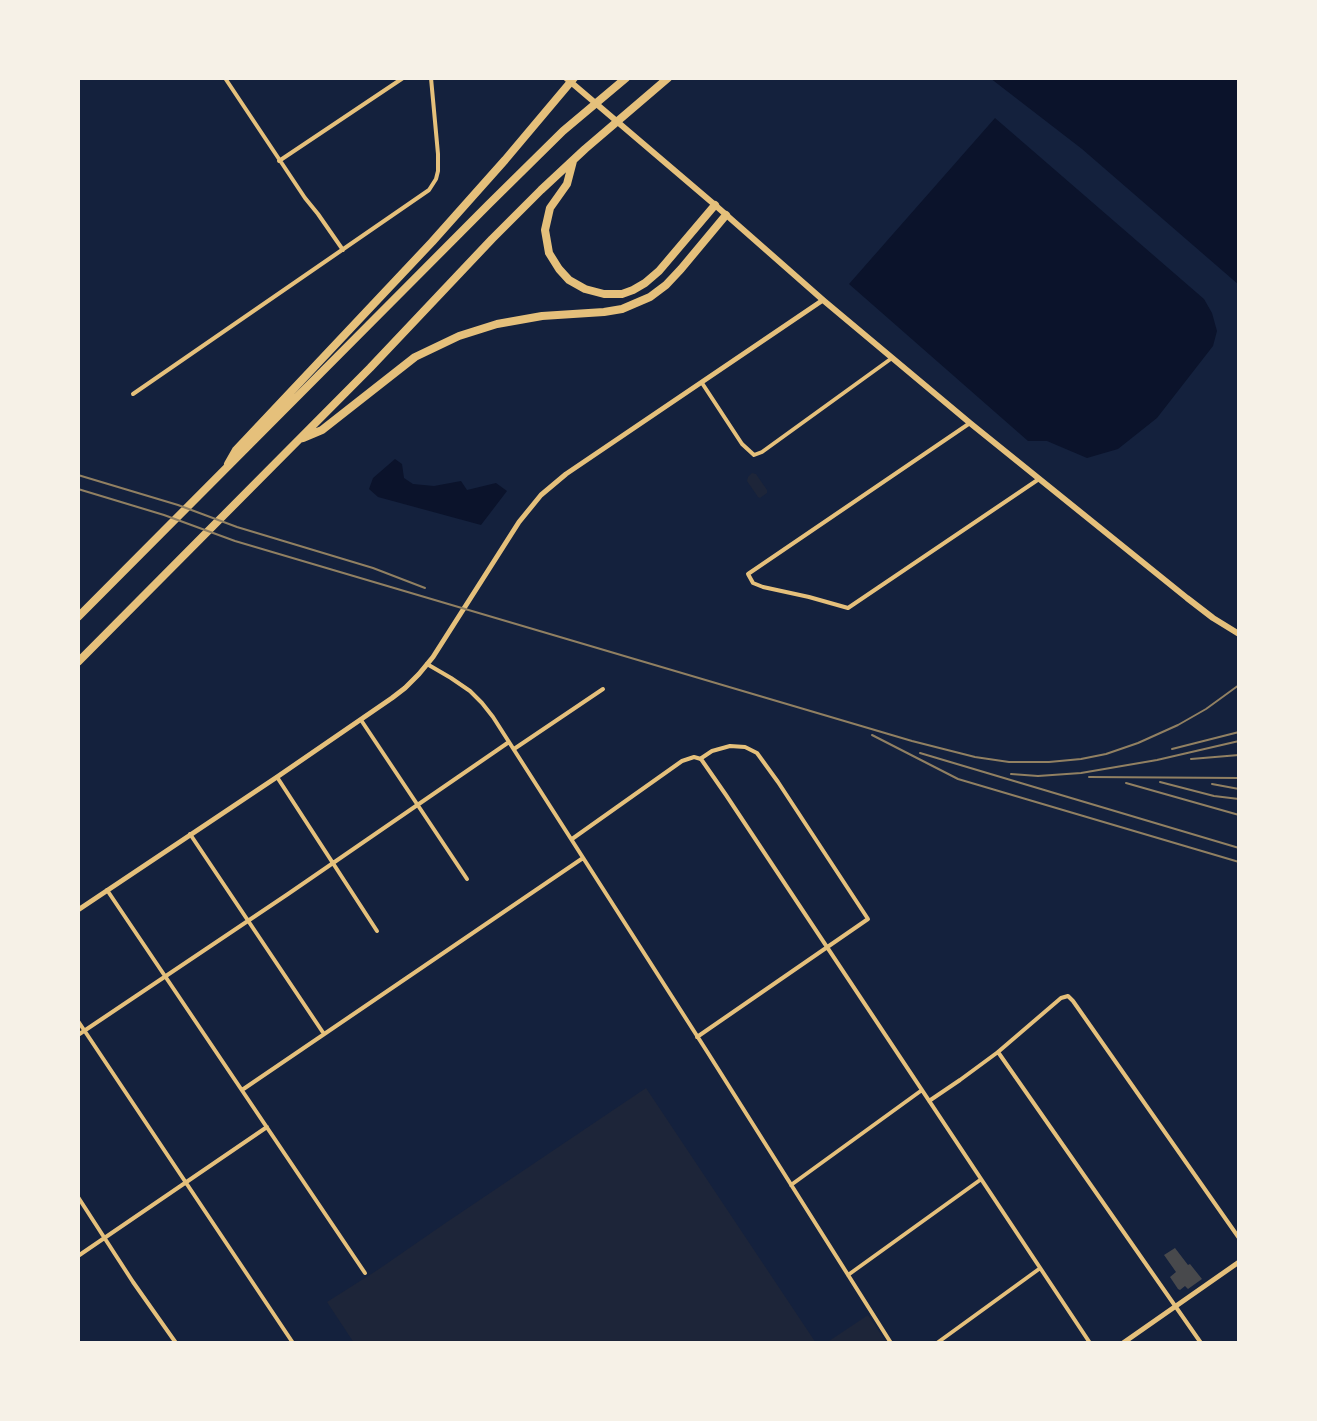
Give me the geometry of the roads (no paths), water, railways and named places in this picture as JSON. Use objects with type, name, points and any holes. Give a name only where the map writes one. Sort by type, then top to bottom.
[{"type":"highway","points":[[78,617],[563,131],[626,78]]},
{"type":"highway","points":[[78,662],[370,368],[492,239],[585,149],[668,78]]},
{"type":"highway","points":[[225,471],[236,450],[506,160],[570,79]]},
{"type":"highway","points":[[574,160],[567,184],[550,208],[545,230],[549,253],[559,270],[569,280],[585,289],[604,294],[622,294],[645,283],[659,271],[715,205]]},
{"type":"highway","points":[[298,439],[322,430],[415,357],[459,336],[497,324],[543,316],[622,309],[650,297],[666,285],[681,269],[726,215]]},
{"type":"main road","points":[[570,79],[823,300],[970,423],[1187,598],[1236,633]]},
{"type":"street","points":[[225,78],[279,161],[343,250]]},
{"type":"street","points":[[279,161],[403,78]]},
{"type":"street","points":[[133,393],[429,190],[438,171],[430,78]]},
{"type":"street","points":[[78,910],[405,688],[427,664],[524,514],[547,489],[823,300]]},
{"type":"street","points":[[702,383],[742,444],[754,455],[893,358]]},
{"type":"street","points":[[970,423],[748,574],[753,583],[848,608],[1040,479]]},
{"type":"street","points":[[427,664],[458,682],[476,697],[493,717],[891,1343]]},
{"type":"street","points":[[514,749],[603,689]]},
{"type":"street","points":[[361,720],[467,879]]},
{"type":"street","points":[[78,1035],[509,742]]},
{"type":"street","points":[[572,839],[682,761],[699,758],[712,751],[730,746],[745,747],[757,753],[778,782],[868,919],[697,1037]]},
{"type":"street","points":[[699,758],[828,947],[1090,1343]]},
{"type":"street","points":[[276,777],[377,931]]},
{"type":"street","points":[[190,834],[324,1034]]},
{"type":"street","points":[[242,1090],[583,858]]},
{"type":"street","points":[[107,890],[365,1274]]},
{"type":"street","points":[[929,1101],[998,1052],[1058,1000],[1068,996],[1239,1238]]},
{"type":"street","points":[[78,1021],[293,1343]]},
{"type":"street","points":[[998,1052],[1201,1343]]},
{"type":"street","points":[[791,1185],[922,1090]]},
{"type":"street","points":[[78,1256],[267,1127]]},
{"type":"street","points":[[848,1275],[980,1180]]},
{"type":"street","points":[[78,1197],[176,1343]]},
{"type":"street","points":[[1123,1343],[1239,1262]]},
{"type":"street","points":[[937,1343],[1040,1269]]},
{"type":"railway","points":[[78,475],[373,568],[425,588]]},
{"type":"railway","points":[[78,489],[164,515],[235,541],[912,741],[975,757],[1009,762],[1049,762],[1106,754],[1178,725],[1206,709],[1239,685]]},
{"type":"railway","points":[[1172,749],[1239,732]]},
{"type":"railway","points":[[872,735],[958,779],[1239,862]]},
{"type":"railway","points":[[1011,774],[1038,776],[1081,773],[1157,760],[1239,741]]},
{"type":"railway","points":[[920,753],[1239,848]]},
{"type":"railway","points":[[1191,759],[1239,755]]},
{"type":"railway","points":[[1089,777],[1239,778]]},
{"type":"railway","points":[[1160,782],[1214,796],[1239,799]]},
{"type":"railway","points":[[1126,783],[1239,815]]},
{"type":"railway","points":[[1212,784],[1239,789]]}]
